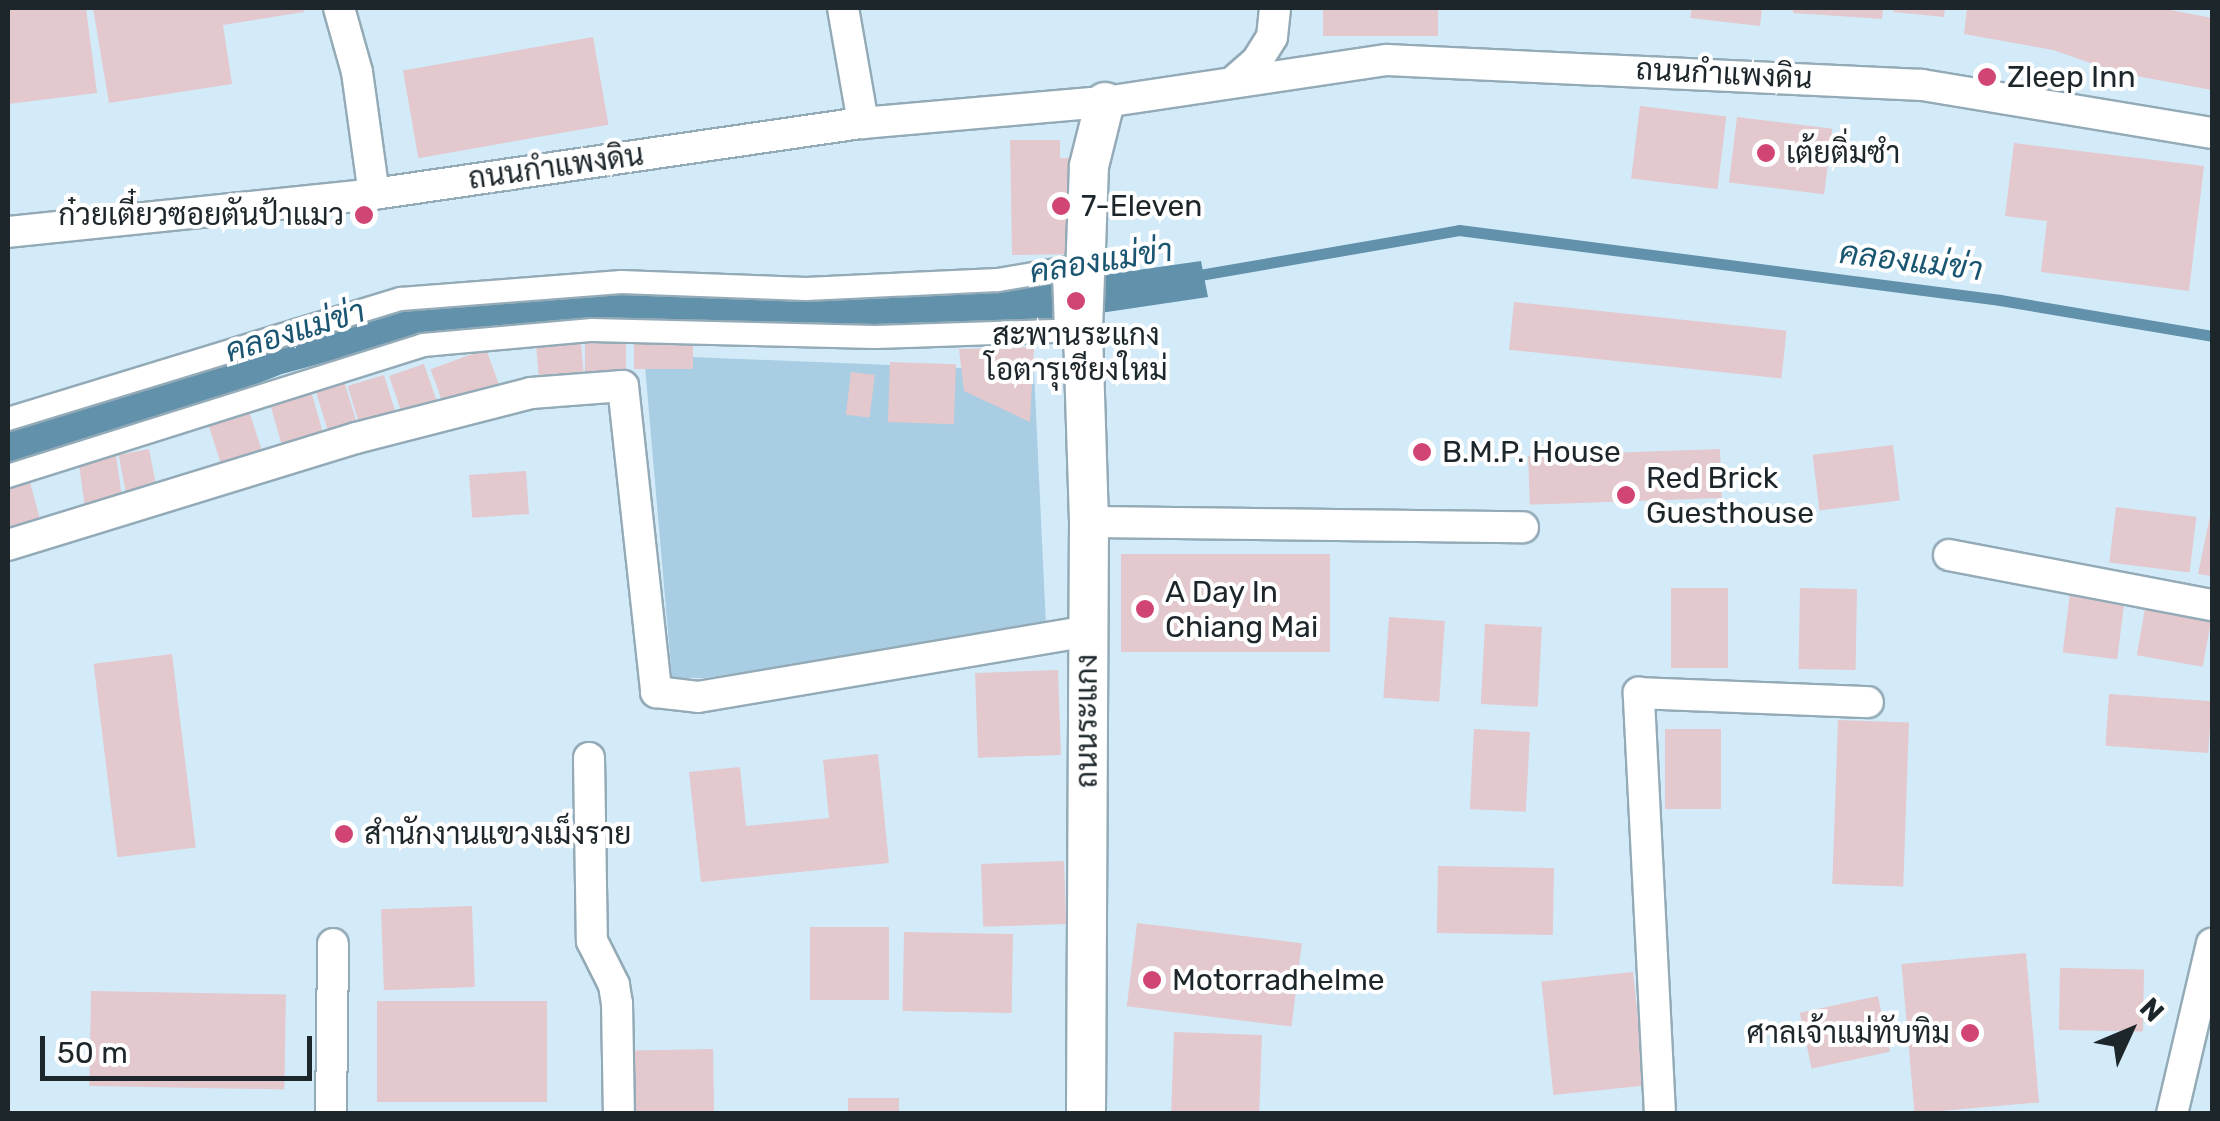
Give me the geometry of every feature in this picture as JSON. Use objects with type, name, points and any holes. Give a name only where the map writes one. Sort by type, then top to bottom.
[{"type":"street","points":[[339,8],[357,72],[374,194]]},
{"type":"street","points":[[843,8],[864,122]]},
{"type":"street","points":[[8,419],[400,299],[621,282],[806,288],[998,280],[1076,268],[1088,166],[1105,102],[1234,80],[1257,61],[1272,38],[1276,8]]},
{"type":"street","name":"ถนนกำแพงดิน","points":[[1234,80],[1387,60],[1738,73],[1922,86],[2212,134]]},
{"type":"street","name":"ถนนกำแพงดิน","points":[[8,232],[374,194],[864,122],[1105,102]]},
{"type":"street","name":"ถนนระแกง","points":[[1076,268],[1075,330],[1089,522],[1086,1114]]},
{"type":"street","points":[[8,476],[423,345],[592,330],[875,337],[1075,330]]},
{"type":"street","points":[[8,545],[356,438],[531,393],[622,386],[656,692],[698,696],[1088,632]]},
{"type":"street","points":[[1089,522],[1524,526]]},
{"type":"street","points":[[1948,555],[2212,605]]},
{"type":"street","points":[[1660,1114],[1639,694],[1868,702]]},
{"type":"street","points":[[589,758],[592,942],[614,985],[617,1003],[619,1114]]},
{"type":"street","points":[[330,1114],[333,944]]},
{"type":"street","points":[[2172,1114],[2212,944]]},
{"type":"shaded area","points":[[1201,261],[1208,297],[1000,328],[407,340],[282,374],[176,416],[8,471],[8,432],[402,305],[620,288],[997,290]]},
{"type":"shaded area","points":[[644,355],[1034,371],[1046,626],[704,678],[672,678]]},
{"type":"building","points":[[8,8],[86,8],[97,93],[8,104]]},
{"type":"building","points":[[93,8],[303,8],[304,12],[223,25],[232,84],[109,103]]},
{"type":"building","points":[[1323,8],[1438,8],[1438,36],[1323,36]]},
{"type":"building","points":[[1692,8],[1762,8],[1760,26],[1690,18]]},
{"type":"building","points":[[1793,8],[1883,8],[1882,19],[1793,13]]},
{"type":"building","points":[[1894,8],[1945,8],[1944,17],[1893,12]]},
{"type":"building","points":[[1967,8],[2160,8],[2212,18],[2212,90],[2120,73],[2053,50],[1964,34]]},
{"type":"building","points":[[593,37],[608,125],[418,158],[403,71]]},
{"type":"building","points":[[1640,106],[1726,117],[1717,189],[1631,178]]},
{"type":"building","points":[[1737,117],[1832,129],[1824,194],[1729,183]]},
{"type":"building","points":[[1010,140],[1060,140],[1060,158],[1073,158],[1074,254],[1012,255]]},
{"type":"building","points":[[2014,143],[2204,166],[2189,291],[2041,272],[2047,221],[2005,216]]},
{"type":"building","points":[[1514,302],[1786,331],[1781,378],[1509,350]]},
{"type":"building","points":[[585,336],[626,336],[626,375],[585,375]]},
{"type":"building","points":[[634,336],[693,336],[693,369],[634,369]]},
{"type":"building","points":[[581,343],[584,378],[539,382],[536,347]]},
{"type":"building","points":[[1034,347],[1030,422],[964,391],[959,349]]},
{"type":"building","points":[[486,349],[501,390],[446,411],[431,369]]},
{"type":"building","points":[[890,362],[956,364],[954,424],[888,422]]},
{"type":"building","points":[[424,364],[439,407],[404,420],[389,376]]},
{"type":"building","points":[[851,372],[875,375],[870,418],[846,415]]},
{"type":"building","points":[[384,375],[397,417],[361,428],[348,386]]},
{"type":"building","points":[[344,381],[359,430],[330,439],[315,390]]},
{"type":"building","points":[[311,391],[326,443],[285,455],[270,403]]},
{"type":"building","points":[[249,411],[264,456],[223,469],[208,424]]},
{"type":"building","points":[[1893,445],[1900,501],[1819,510],[1813,455]]},
{"type":"building","points":[[149,449],[158,496],[128,502],[119,455]]},
{"type":"building","points":[[1720,449],[1722,498],[1530,505],[1528,456]]},
{"type":"building","points":[[116,455],[123,505],[85,510],[78,460]]},
{"type":"building","points":[[526,471],[529,514],[472,518],[469,475]]},
{"type":"building","points":[[30,482],[41,523],[8,532],[8,488]]},
{"type":"building","points":[[2116,507],[2196,517],[2190,572],[2109,563]]},
{"type":"building","points":[[2212,511],[2212,576],[2198,574]]},
{"type":"building","points":[[1121,554],[1330,554],[1330,652],[1121,652]]},
{"type":"building","points":[[1671,588],[1728,588],[1728,668],[1671,668]]},
{"type":"building","points":[[1800,588],[1857,589],[1856,670],[1799,669]]},
{"type":"building","points":[[2070,593],[2125,600],[2117,659],[2063,653]]},
{"type":"building","points":[[2146,603],[2212,615],[2203,667],[2137,655]]},
{"type":"building","points":[[1389,617],[1445,621],[1439,702],[1383,698]]},
{"type":"building","points":[[1485,624],[1542,627],[1538,707],[1481,704]]},
{"type":"building","points":[[172,654],[196,848],[117,857],[94,664]]},
{"type":"building","points":[[1058,670],[1061,755],[978,758],[975,673]]},
{"type":"building","points":[[2109,694],[2212,701],[2208,753],[2105,746]]},
{"type":"building","points":[[1838,720],[1909,722],[1903,886],[1832,884]]},
{"type":"building","points":[[1474,729],[1530,732],[1526,812],[1470,809]]},
{"type":"building","points":[[1665,729],[1721,729],[1721,809],[1665,809]]},
{"type":"building","points":[[878,754],[889,863],[701,882],[689,772],[740,767],[746,826],[829,818],[823,760]]},
{"type":"building","points":[[1064,861],[1066,924],[983,927],[981,864]]},
{"type":"building","points":[[1438,866],[1554,868],[1553,935],[1437,933]]},
{"type":"building","points":[[472,906],[475,987],[384,990],[381,909]]},
{"type":"building","points":[[1137,923],[1302,943],[1292,1027],[1127,1006]]},
{"type":"building","points":[[810,927],[889,927],[889,1000],[810,1000]]},
{"type":"building","points":[[904,932],[1013,934],[1012,1013],[903,1011]]},
{"type":"building","name":"ศาลเจ้าแม่ทับทิม","points":[[2026,953],[2039,1102],[1915,1113],[1901,964]]},
{"type":"building","points":[[2060,968],[2144,969],[2143,1031],[2059,1030]]},
{"type":"building","points":[[1633,972],[1645,1085],[1553,1095],[1542,982]]},
{"type":"building","points":[[91,991],[286,994],[284,1089],[89,1086]]},
{"type":"building","points":[[1878,996],[1890,1052],[1812,1068],[1800,1013]]},
{"type":"building","points":[[377,1001],[547,1001],[547,1102],[377,1102]]},
{"type":"building","points":[[1174,1032],[1262,1035],[1259,1114],[1171,1114]]},
{"type":"building","points":[[713,1049],[714,1114],[635,1114],[634,1050]]},
{"type":"building","points":[[848,1098],[899,1098],[899,1114],[848,1114]]},
{"type":"waterway","name":"คลองแม่ข่า","points":[[1188,277],[1459,230],[2000,300],[2212,336]]},
{"type":"place","name":"Zleep Inn","points":[[1987,77]]},
{"type":"place","name":"เต้ยติ่มซำ","points":[[1766,153]]},
{"type":"place","name":"7-Eleven","points":[[1061,206]]},
{"type":"place","name":"ก๋วยเตี๋ยวซอยตันป้าแมว","points":[[364,215]]},
{"type":"place","name":"สะพานระแกง โอตารุเชียงใหม่","points":[[1076,301]]},
{"type":"place","name":"B.M.P. House","points":[[1422,452]]},
{"type":"place","name":"Red Brick Guesthouse","points":[[1626,495]]},
{"type":"place","name":"A Day In Chiang Mai","points":[[1145,609]]},
{"type":"place","name":"สำนักงานแขวงเม็งราย","points":[[344,834]]},
{"type":"place","name":"Motorradhelme","points":[[1152,980]]},
{"type":"place","name":"ศาลเจ้าแม่ทับทิม","points":[[1970,1033]]}]
